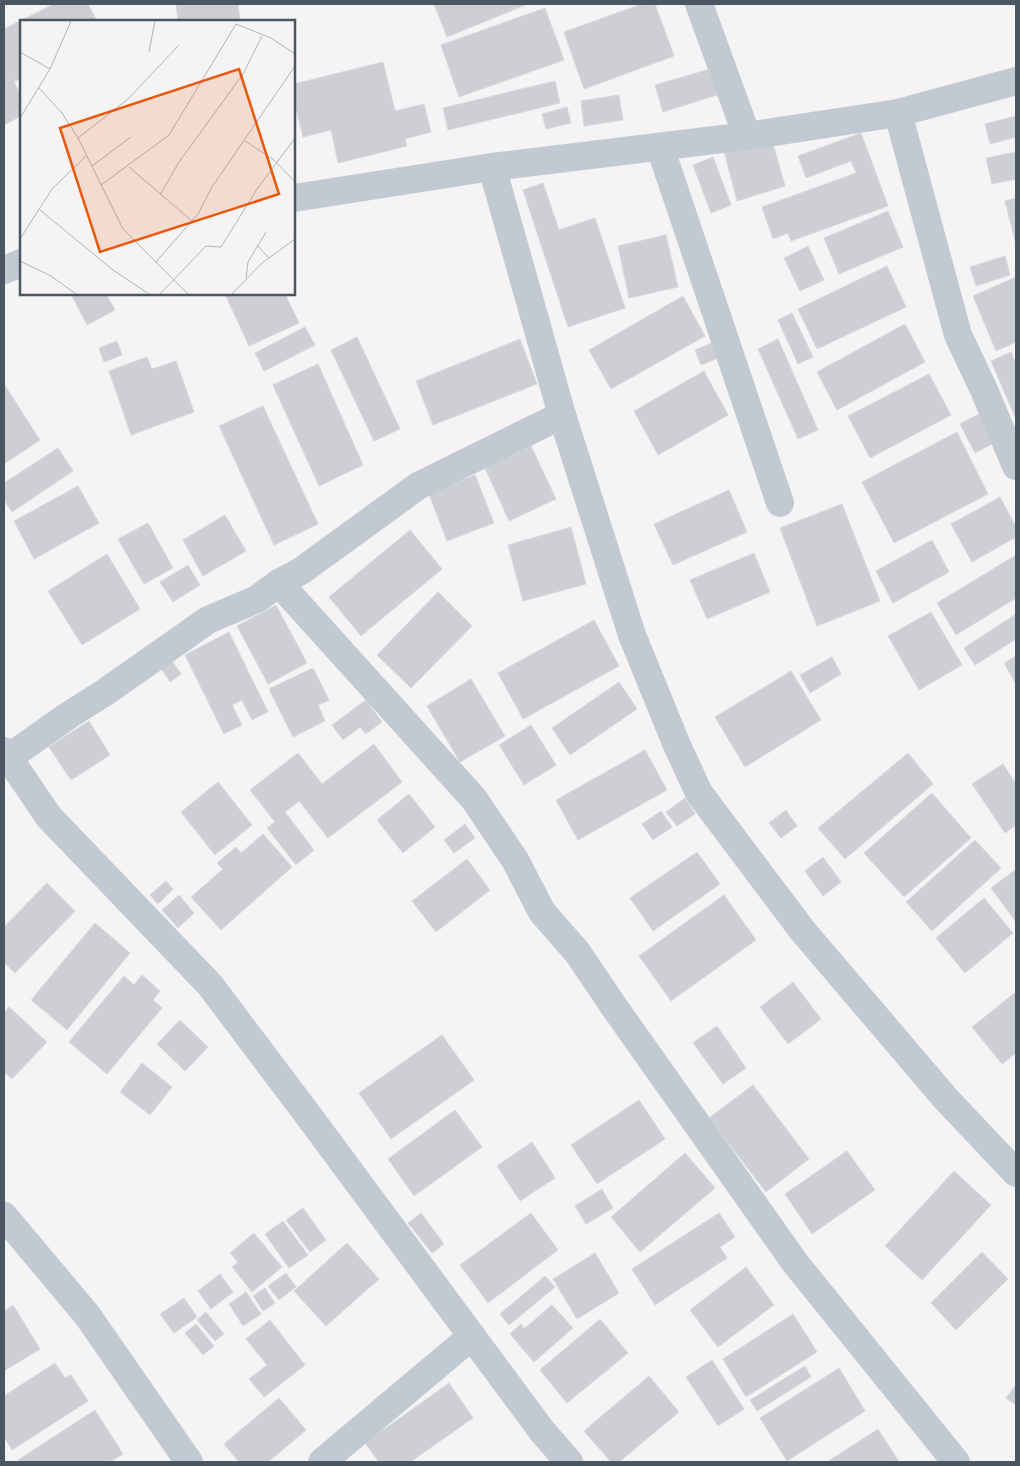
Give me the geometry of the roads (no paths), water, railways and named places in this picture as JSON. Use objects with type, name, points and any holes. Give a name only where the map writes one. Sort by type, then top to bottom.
[{"type":"street","points":[[699,4],[747,136]]},
{"type":"street","points":[[295,198],[492,167],[747,136],[898,113],[1016,81]]},
{"type":"street","points":[[898,113],[958,335],[984,390],[1016,466]]},
{"type":"street","points":[[660,147],[780,503]]},
{"type":"street","points":[[492,167],[562,415],[632,635],[676,743],[700,793],[802,930],[946,1099],[1016,1173]]},
{"type":"street","points":[[4,270],[20,263]]},
{"type":"street","points":[[562,415],[418,486],[301,571],[279,583],[257,599],[208,620],[112,688],[6,755],[49,817],[210,985],[542,1431],[569,1462]]},
{"type":"street","points":[[279,583],[474,798],[515,860],[542,912],[576,952],[796,1264],[956,1462]]},
{"type":"street","points":[[4,1216],[87,1316],[189,1462]]},
{"type":"street","points":[[322,1462],[472,1336]]}]
